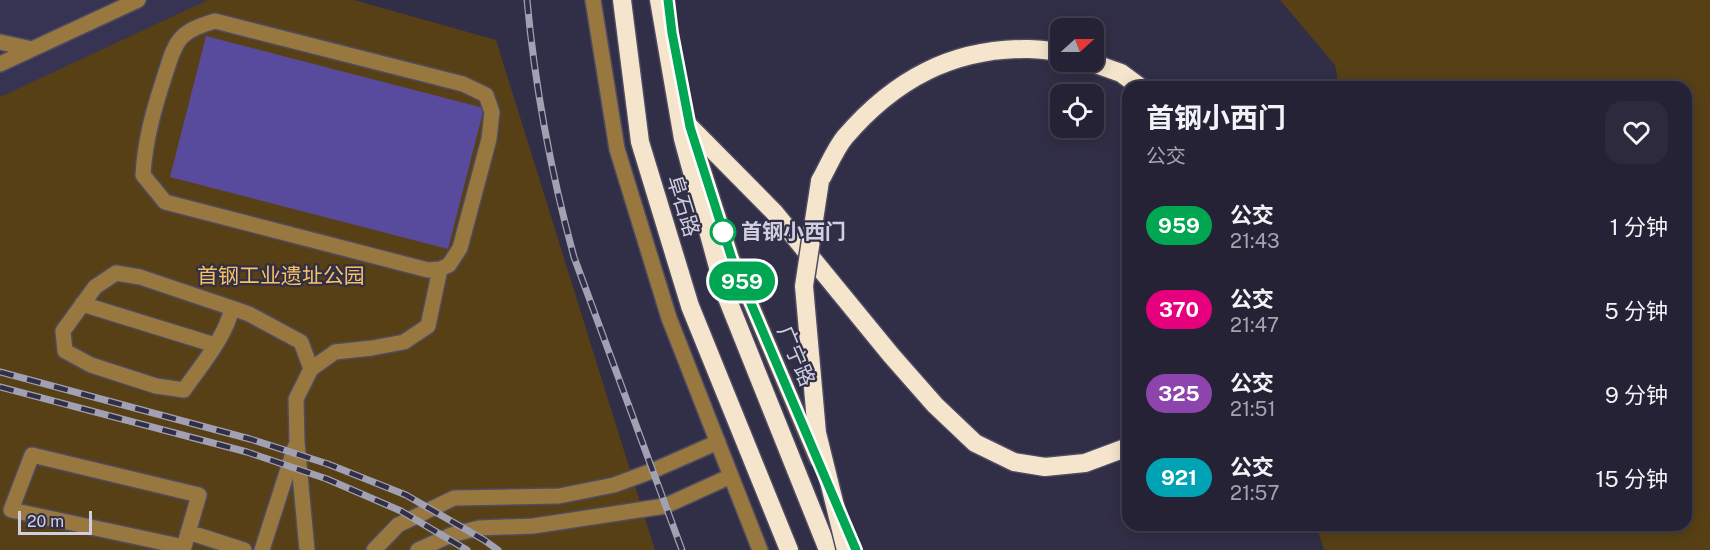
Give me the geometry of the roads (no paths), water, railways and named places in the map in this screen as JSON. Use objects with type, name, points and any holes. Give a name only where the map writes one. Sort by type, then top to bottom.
[{"type":"highway","name":"阜石路","points":[[622,0],[643,153],[690,306],[789,550]]},
{"type":"highway","name":"阜石路","points":[[659,0],[683,139],[725,294],[828,550]]},
{"type":"highway","points":[[846,550],[818,433],[804,286],[820,181],[843,138],[902,84],[926,70],[956,59],[991,52],[1029,49],[1050,51]]},
{"type":"highway","points":[[1104,67],[1121,73],[1132,81]]},
{"type":"highway","points":[[690,127],[774,212],[891,355],[935,405],[975,443],[1014,462],[1045,468],[1085,463],[1122,449]]},
{"type":"street","points":[[0,64],[138,0]]},
{"type":"street","points":[[593,0],[617,149],[669,318],[760,550]]},
{"type":"street","name":"广宁路","points":[[668,0],[690,127],[732,259],[856,550]]},
{"type":"street","points":[[215,21],[463,84],[486,95],[492,112],[489,139],[460,248],[449,265],[440,269],[428,270],[165,202],[142,175],[144,153],[154,108],[170,59],[181,38],[194,28],[215,21]]},
{"type":"street","points":[[0,42],[32,49]]},
{"type":"street","points":[[307,550],[297,442],[296,399],[311,369],[335,352],[405,342],[428,326],[440,269]]},
{"type":"street","points":[[231,308],[229,318],[215,345],[184,390],[156,386],[91,365],[65,351],[63,331],[95,287],[116,273],[140,277],[249,314],[301,342],[311,369]]},
{"type":"street","points":[[82,304],[215,345]]},
{"type":"street","points":[[262,550],[297,442]]},
{"type":"street","points":[[374,550],[398,525],[454,498],[559,496],[614,485],[718,442]]},
{"type":"street","points":[[32,456],[199,495],[188,532],[184,547],[12,510],[32,456]]},
{"type":"street","points":[[418,550],[451,535],[479,528],[533,526],[665,506],[731,476]]},
{"type":"street","points":[[188,532],[244,550]]},
{"type":"railway","points":[[527,0],[534,65],[545,130],[574,257],[682,550]]},
{"type":"railway","points":[[0,372],[250,439],[328,464],[406,495],[498,550]]},
{"type":"railway","points":[[0,387],[247,452],[327,479],[401,511],[467,550]]},
{"type":"place","name":"首钢小西门","points":[[723,232]]},
{"type":"park label","name":"首钢工业遗址公园","points":[[281,276]]}]
